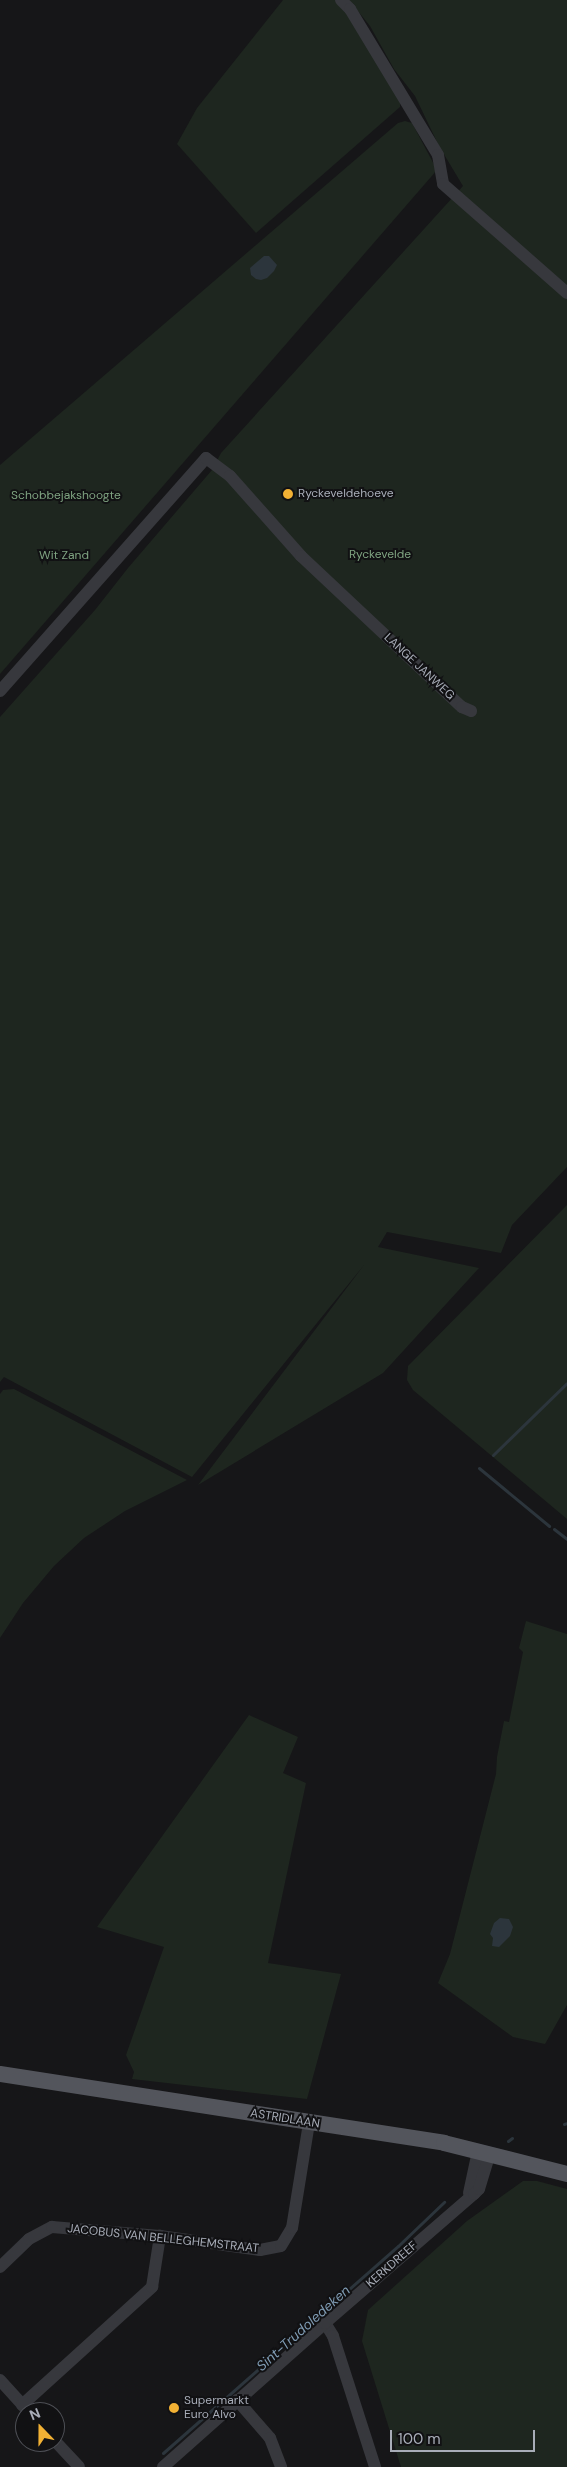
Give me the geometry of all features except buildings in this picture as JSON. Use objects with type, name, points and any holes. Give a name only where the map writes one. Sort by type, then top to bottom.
[{"type":"main road","name":"ASTRIDLAAN","points":[[0,2074],[444,2143],[567,2174]]},
{"type":"street","points":[[341,0],[359,22],[438,155],[443,184],[567,293]]},
{"type":"street","name":"LANGE JANWEG","points":[[0,691],[206,458],[230,476],[301,556],[462,706],[471,711]]},
{"type":"street","name":"JACOBUS VAN BELLEGHEMSTRAAT","points":[[0,2268],[29,2239],[52,2227],[160,2236],[260,2250],[281,2246],[292,2228],[309,2123]]},
{"type":"street","name":"KERKDREEF","points":[[163,2467],[464,2202],[484,2153]]},
{"type":"street","points":[[31,2402],[152,2287],[160,2236]]},
{"type":"street","points":[[325,2323],[333,2336],[375,2467]]},
{"type":"street","points":[[0,2380],[20,2402]]},
{"type":"street","points":[[237,2400],[270,2438],[279,2466]]},
{"type":"street","points":[[65,2452],[78,2467]]},
{"type":"green space","points":[[283,0],[337,0],[346,8],[400,97],[400,107],[256,233],[177,144],[197,108]]},
{"type":"green space","name":"Ryckevelde","points":[[349,0],[567,0],[567,1167],[512,1225],[501,1253],[387,1232],[378,1247],[479,1268],[383,1373],[198,1485],[364,1265],[192,1477],[4,1377],[0,1382],[0,717],[95,610],[128,568],[212,470],[221,453],[463,186],[439,146],[415,96],[394,69],[370,26]]},
{"type":"green space","name":"Schobbejakshoogte","points":[[405,121],[412,123],[437,170],[0,674],[0,465],[398,123]]},
{"type":"green space","points":[[567,1205],[567,1519],[413,1390],[407,1380],[408,1366]]},
{"type":"green space","points":[[14,1389],[187,1480],[125,1511],[84,1538],[54,1566],[23,1603],[0,1638],[0,1394],[3,1390]]},
{"type":"green space","points":[[526,1621],[567,1634],[567,2005],[545,2044],[513,2037],[438,1983],[450,1954],[496,1774],[497,1757],[504,1721],[509,1722],[523,1652],[519,1648]]},
{"type":"green space","points":[[249,1715],[298,1737],[283,1773],[306,1783],[268,1963],[341,1974],[307,2099],[132,2079],[134,2072],[126,2055],[164,1947],[97,1927]]},
{"type":"green space","points":[[523,2181],[537,2181],[567,2189],[567,2467],[401,2467],[362,2341],[368,2310],[467,2221]]},
{"type":"shaded area","points":[[264,256],[269,256],[277,265],[274,271],[267,278],[256,279],[251,275],[250,268]]},
{"type":"shaded area","points":[[500,1918],[509,1919],[513,1927],[510,1936],[499,1947],[492,1946],[493,1938],[490,1934],[494,1923]]},
{"type":"waterway","points":[[493,1455],[567,1383]]},
{"type":"waterway","points":[[479,1468],[549,1526]]},
{"type":"waterway","points":[[554,1529],[567,1539]]},
{"type":"waterway","name":"Sint-Trudoledeken","points":[[508,2141],[512,2138]]},
{"type":"waterway","name":"Sint-Trudoledeken","points":[[163,2453],[398,2246],[444,2202]]},
{"type":"place","name":"Ryckeveldehoeve","points":[[288,494]]},
{"type":"place","name":"Supermarkt Euro Alvo","points":[[174,2408]]},
{"type":"park label","name":"Wit Zand","points":[[64,556]]}]
